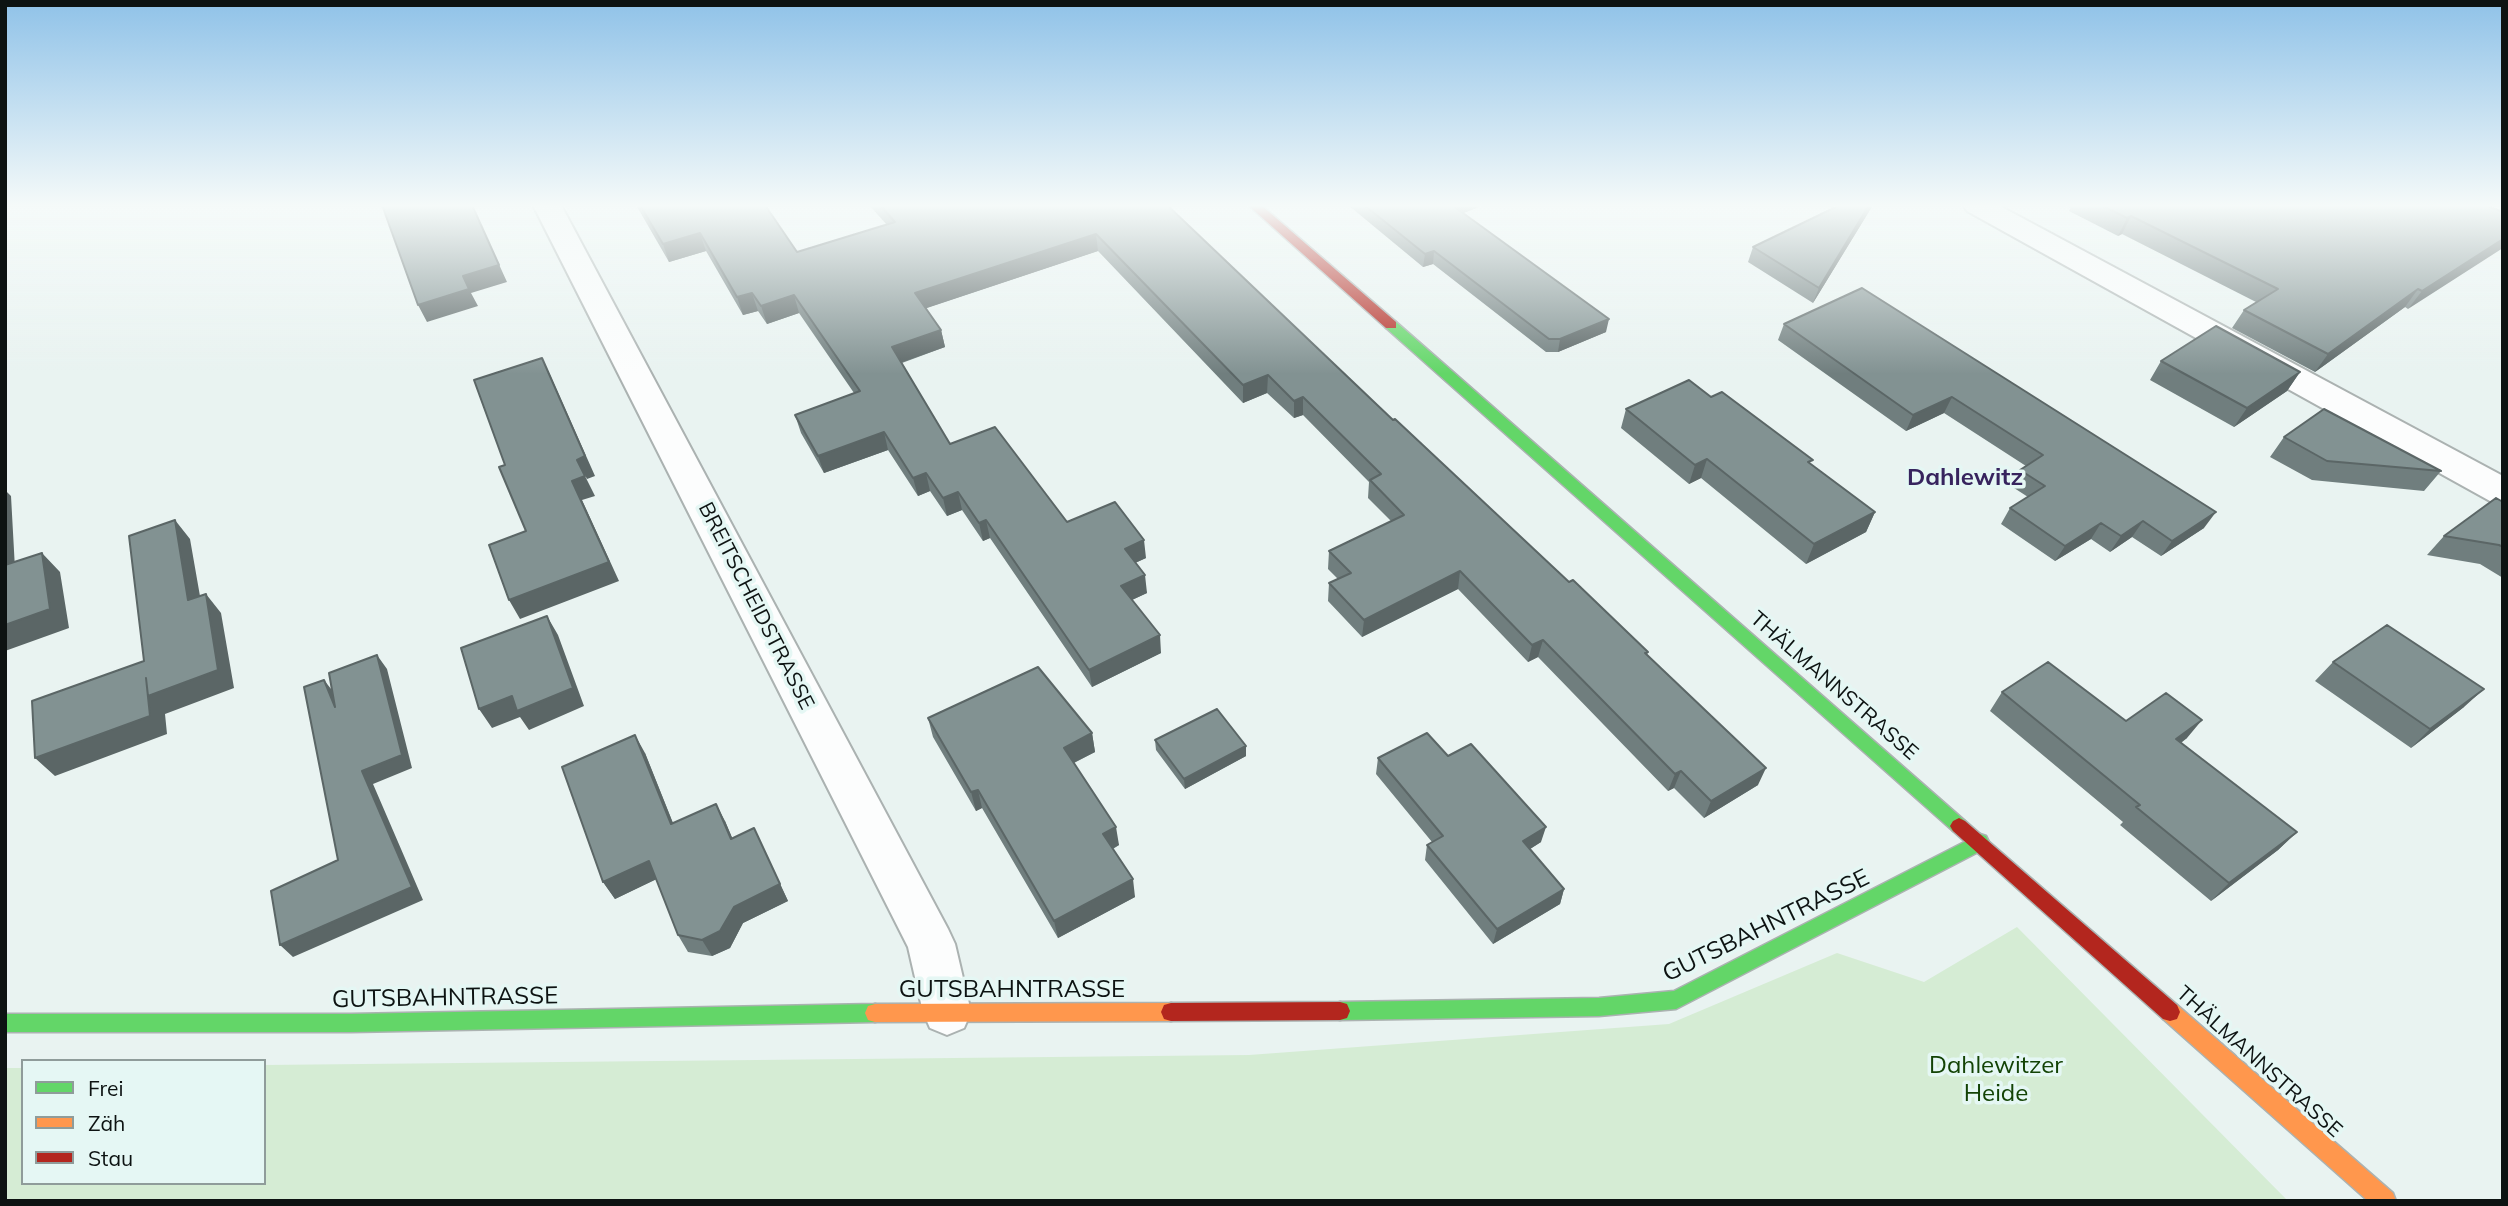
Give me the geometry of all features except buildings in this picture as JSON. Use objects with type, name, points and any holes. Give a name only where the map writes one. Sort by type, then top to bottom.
[{"type":"street","name":"BREITSCHEIDSTRASSE","points":[[576,261],[932,944],[947,1012]]},
{"type":"street","name":"THÄLMANNSTRASSE","points":[[1318,261],[2385,1201]]},
{"type":"street","points":[[2080,261],[2503,492]]},
{"type":"street","name":"GUTSBAHNTRASSE","points":[[5,1023],[351,1023],[947,1012],[1318,1012],[1599,1007],[1676,1000],[1980,842]]},
{"type":"green space","name":"Dahlewitzer Heide","points":[[2017,927],[2288,1201],[5,1201],[5,1068],[21,1068],[21,1185],[266,1185],[266,1065],[1249,1055],[1669,1024],[1837,953],[1924,982]]},
{"type":"traffic: fast","points":[[1391,325],[1959,826]]},
{"type":"traffic: fast","points":[[1340,1011],[1599,1007],[1676,1000],[1980,842]]},
{"type":"traffic: fast","points":[[5,1023],[351,1023],[875,1013]]},
{"type":"traffic: slow","points":[[875,1013],[1171,1012]]},
{"type":"traffic: slow","points":[[2170,1012],[2385,1201]]},
{"type":"traffic: jam","points":[[1318,261],[1391,325]]},
{"type":"traffic: jam","points":[[1959,826],[2170,1012]]},
{"type":"traffic: jam","points":[[1171,1012],[1340,1011]]},
{"type":"district","name":"Dahlewitz","points":[[1965,478]]}]
